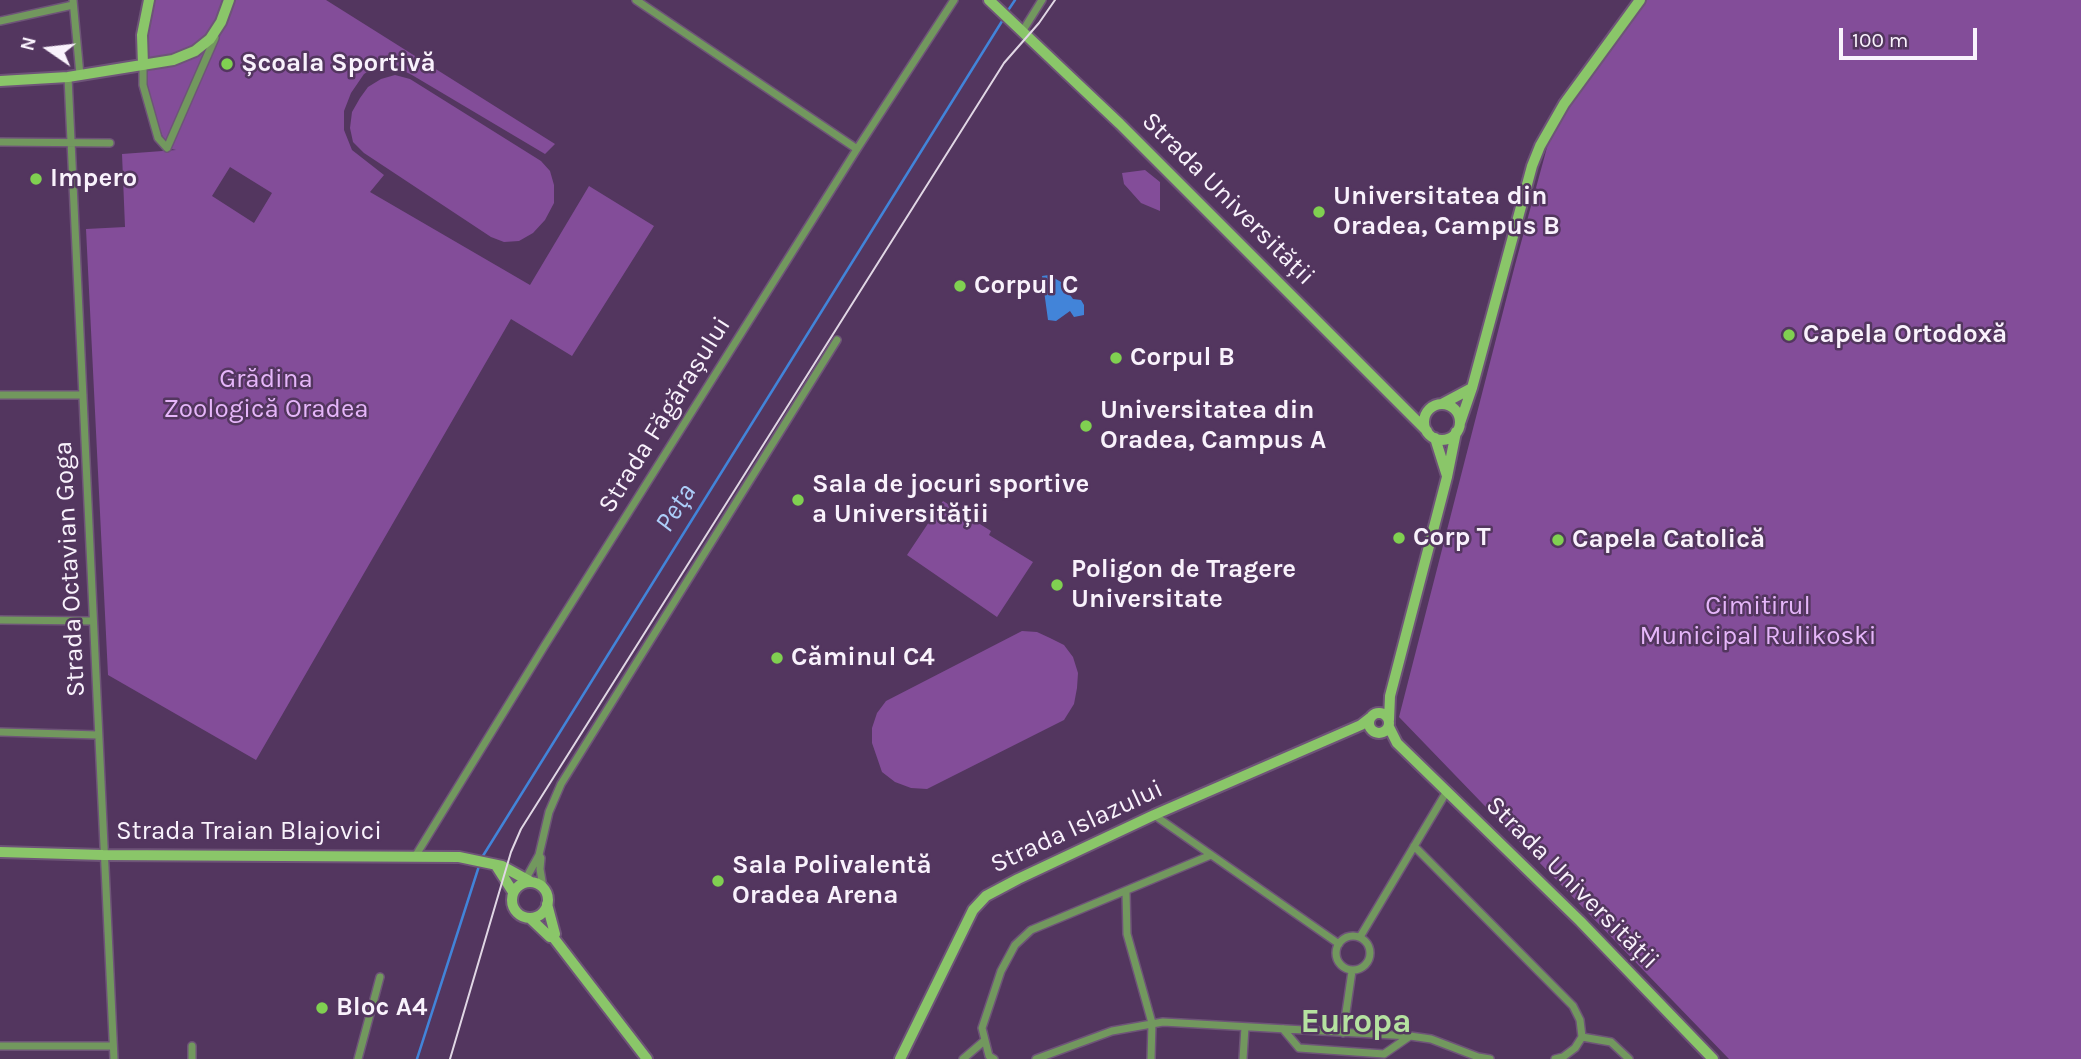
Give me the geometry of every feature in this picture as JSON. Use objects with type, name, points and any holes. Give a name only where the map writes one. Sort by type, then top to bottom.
[{"type":"street","points":[[149,0],[142,35],[143,85],[158,138],[167,148],[229,0]]},
{"type":"street","points":[[636,0],[857,149]]},
{"type":"street","name":"Strada Făgărașului","points":[[416,855],[544,645],[954,0]]},
{"type":"street","points":[[1020,30],[1042,0]]},
{"type":"street","points":[[1358,726],[1384,732],[1389,724],[1390,696],[1458,428],[1472,388],[1529,177],[1540,146],[1564,104],[1640,0]]},
{"type":"street","points":[[0,21],[73,2]]},
{"type":"street","name":"Strada Octavian Goga","points":[[73,2],[72,143],[114,1059]]},
{"type":"street","name":"Strada Universității","points":[[993,4],[1120,124],[1431,435],[1447,477]]},
{"type":"street","points":[[0,81],[74,76],[173,60],[195,51],[209,39],[221,22]]},
{"type":"street","points":[[0,142],[110,143]]},
{"type":"street","points":[[513,892],[527,881],[561,784],[837,340]]},
{"type":"street","points":[[1403,408],[1431,409],[1472,388]]},
{"type":"street","points":[[0,395],[83,395]]},
{"type":"street","points":[[1431,409],[1425,419],[1431,435],[1447,439],[1458,428],[1457,412],[1442,404]]},
{"type":"street","points":[[0,620],[93,621]]},
{"type":"street","points":[[1375,732],[1369,725],[1390,696]]},
{"type":"street","points":[[1373,716],[1382,714],[1389,724]]},
{"type":"street","name":"Strada Islazului","points":[[900,1059],[978,904],[994,890],[1154,815],[1358,726],[1373,716]]},
{"type":"street","name":"Strada Universității","points":[[1389,724],[1397,743]]},
{"type":"street","points":[[0,732],[98,735]]},
{"type":"street","name":"Strada Universității","points":[[1375,732],[1397,743],[1447,791],[1580,920],[1713,1059]]},
{"type":"street","points":[[1360,937],[1447,791]]},
{"type":"street","points":[[1154,815],[1339,944]]},
{"type":"street","points":[[1415,846],[1573,1006],[1580,1020],[1582,1037],[1575,1048],[1555,1059]]},
{"type":"street","name":"Strada Traian Blajovici","points":[[0,852],[459,857],[502,866],[527,881]]},
{"type":"street","points":[[538,855],[541,858],[543,887],[555,934],[553,937]]},
{"type":"street","points":[[994,1059],[989,1056],[982,1028],[1000,971],[1015,945],[1031,930],[1211,855]]},
{"type":"street","points":[[496,866],[513,892],[513,908],[519,915],[530,918],[553,937],[647,1059]]},
{"type":"street","points":[[527,881],[543,887]]},
{"type":"street","points":[[1126,892],[1127,934],[1152,1023],[1151,1059]]},
{"type":"street","points":[[530,918],[540,915],[547,904]]},
{"type":"street","points":[[1348,937],[1360,937],[1368,943],[1371,955],[1365,966],[1352,971],[1340,965],[1336,958],[1339,944],[1348,937]]},
{"type":"street","points":[[1343,1032],[1352,971]]},
{"type":"street","points":[[358,1059],[380,977]]},
{"type":"street","points":[[1036,1059],[1057,1055],[1112,1031],[1152,1023],[1410,1036],[1431,1039],[1490,1059]]},
{"type":"street","points":[[1243,1059],[1245,1027]]},
{"type":"street","points":[[1283,1030],[1299,1048],[1384,1054],[1410,1036]]},
{"type":"street","points":[[1582,1037],[1611,1042],[1629,1059]]},
{"type":"street","points":[[963,1059],[984,1041]]},
{"type":"street","points":[[0,1046],[113,1046]]},
{"type":"street","points":[[191,1046],[192,1059]]},
{"type":"street","points":[[1460,1049],[1460,1059]]},
{"type":"green space","name":"Grădina Zoologică Oradea","points":[[149,0],[326,0],[555,144],[545,154],[384,61],[364,74],[351,93],[344,111],[344,130],[352,150],[384,175],[370,192],[530,285],[589,186],[654,226],[572,356],[511,319],[256,760],[108,675],[86,229],[125,227],[122,154],[176,150],[167,148],[143,85]],"holes":[[[230,167],[272,193],[254,223],[212,196]]]},
{"type":"green space","name":"Cimitirul Municipal Rulikoski","points":[[1646,0],[2081,0],[2081,1059],[1729,1059],[1399,717],[1552,129]]},
{"type":"green space","points":[[395,75],[410,79],[541,161],[550,171],[554,185],[554,203],[545,220],[533,233],[519,241],[504,242],[491,237],[364,153],[353,142],[350,128],[352,112],[360,98],[368,87]]},
{"type":"green space","points":[[1145,170],[1160,182],[1160,211],[1141,203],[1124,184],[1122,173]]},
{"type":"green space","points":[[943,501],[991,531],[989,535],[1033,562],[997,617],[907,555]]},
{"type":"green space","points":[[1022,631],[1037,632],[1064,645],[1073,657],[1078,673],[1077,688],[1074,704],[1064,720],[927,789],[911,788],[895,782],[882,772],[872,743],[872,728],[877,713],[886,701]]},
{"type":"water","points":[[1049,275],[1061,282],[1073,299],[1081,300],[1084,315],[1074,317],[1070,311],[1056,321],[1048,320],[1042,276]]},
{"type":"waterway","name":"Peța","points":[[1007,12],[1015,0]]},
{"type":"waterway","name":"Peța","points":[[481,859],[1004,18]]},
{"type":"waterway","name":"Peța","points":[[417,1059],[479,866]]},
{"type":"tram line","points":[[450,1059],[511,852],[521,829],[1004,63],[1055,0]]},
{"type":"place","name":"Școala Sportivă","points":[[227,64]]},
{"type":"place","name":"Impero","points":[[36,179]]},
{"type":"place","name":"Universitatea din Oradea, Campus B","points":[[1319,212]]},
{"type":"place","name":"Corpul C","points":[[960,286]]},
{"type":"place","name":"Capela Ortodoxă","points":[[1789,335]]},
{"type":"place","name":"Corpul B","points":[[1116,358]]},
{"type":"place","name":"Universitatea din Oradea, Campus A","points":[[1086,426]]},
{"type":"place","name":"Sala de jocuri sportive a Universității","points":[[798,500]]},
{"type":"place","name":"Corp T","points":[[1399,538]]},
{"type":"place","name":"Capela Catolică","points":[[1558,540]]},
{"type":"place","name":"Poligon de Tragere Universitate","points":[[1057,585]]},
{"type":"place","name":"Căminul C4","points":[[777,658]]},
{"type":"place","name":"Sala Polivalentă Oradea Arena","points":[[718,881]]},
{"type":"place","name":"Bloc A4","points":[[322,1008]]},
{"type":"district","name":"Europa","points":[[1356,1023]]}]
